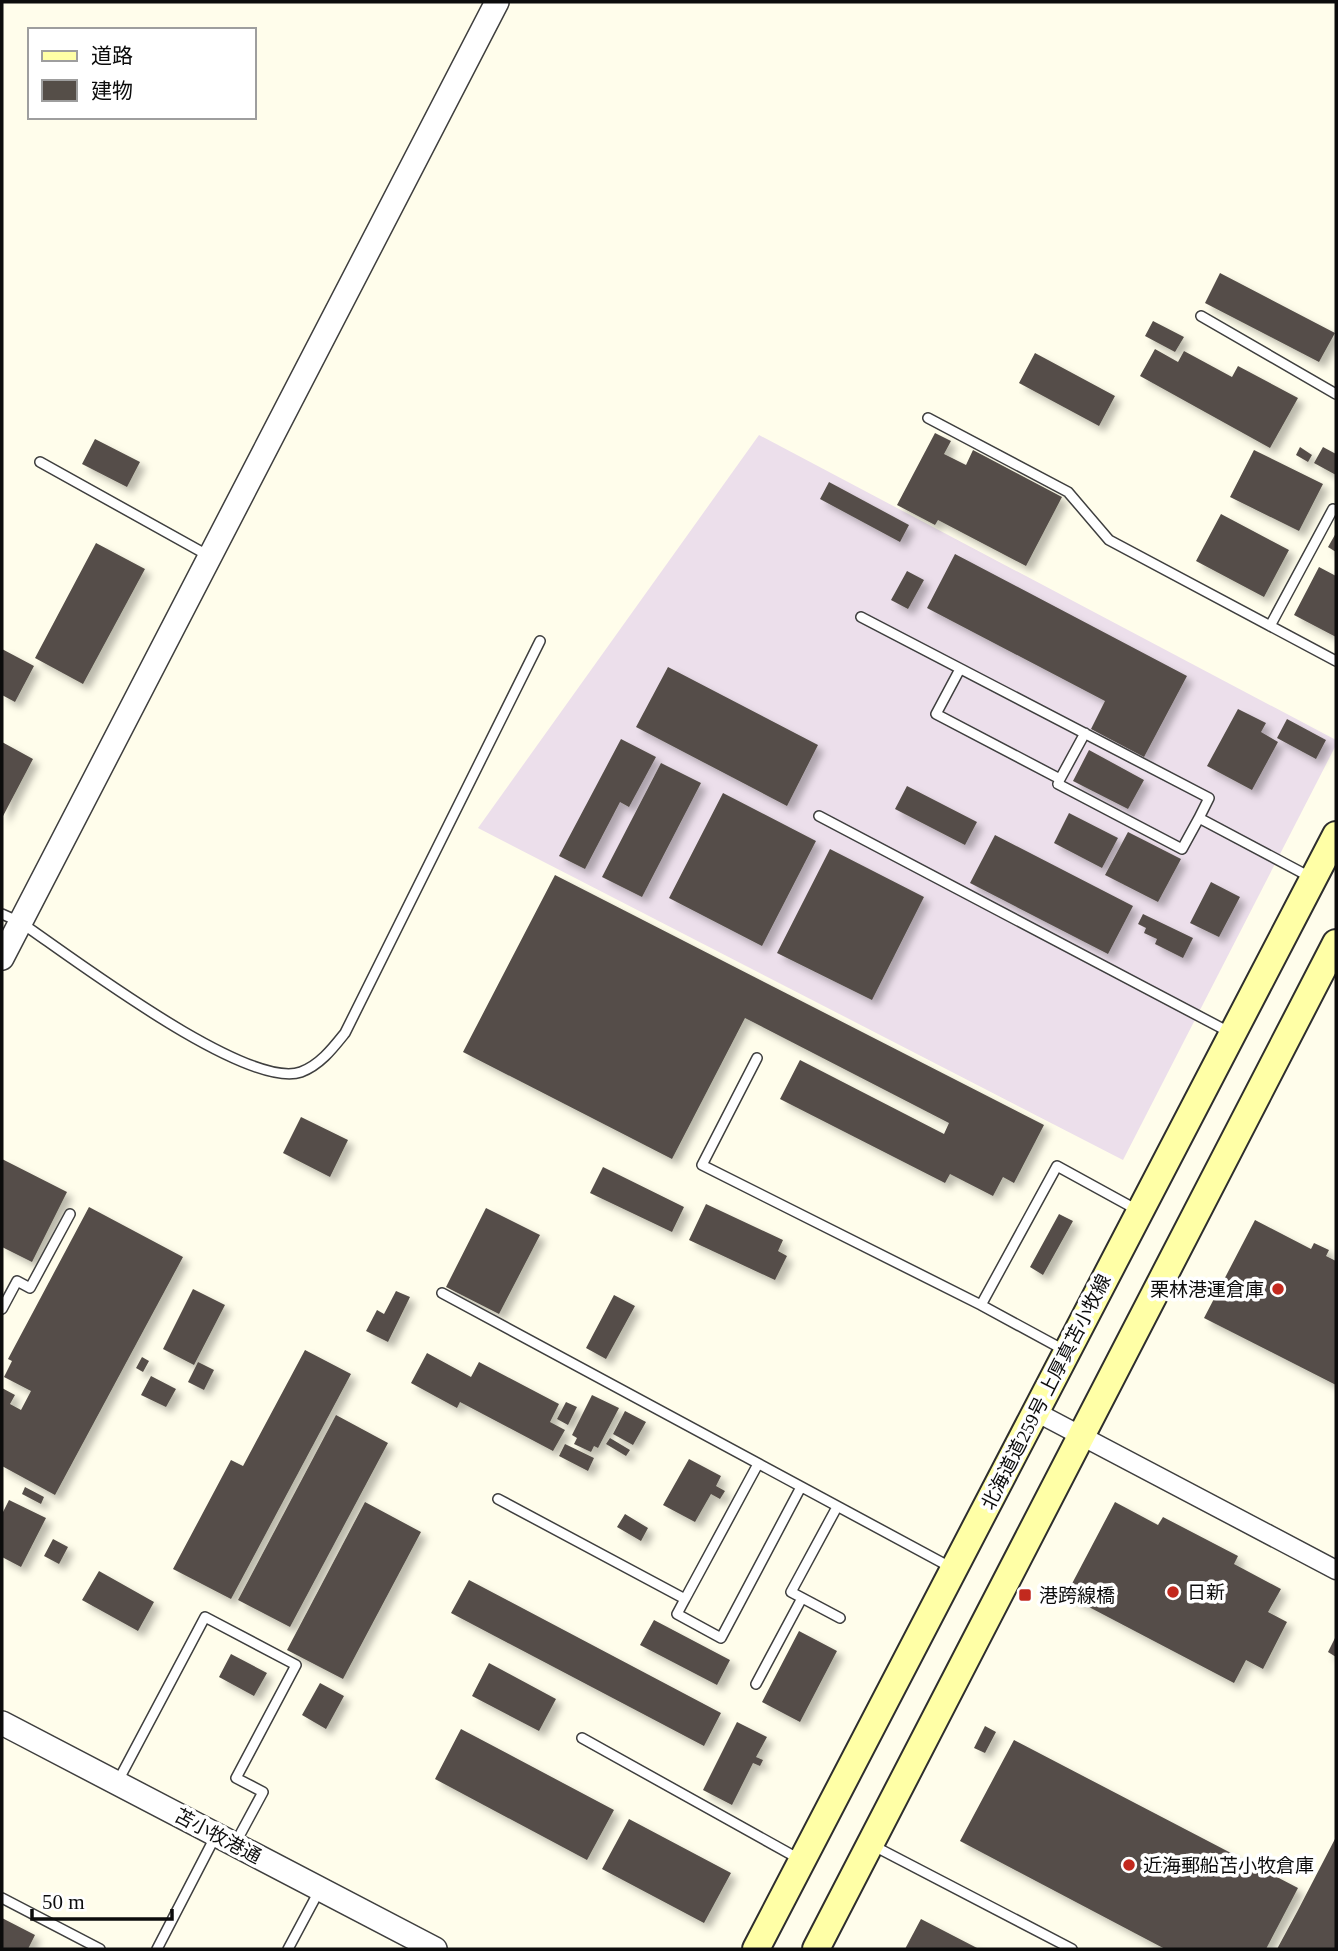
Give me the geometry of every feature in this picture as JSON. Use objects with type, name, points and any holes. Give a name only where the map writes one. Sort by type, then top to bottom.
[{"type":"main road","name":"北海道道259号 上厚真苫小牧線","points":[[756,1949],[1233,1033],[1314,879],[1333,850]]},
{"type":"main road","points":[[816,1949],[1336,943]]},
{"type":"street","points":[[2,958],[11,918],[209,556],[497,2]]},
{"type":"street","points":[[1036,1412],[1336,1570]]},
{"type":"street","name":"苫小牧港通","points":[[2,1723],[435,1949]]},
{"type":"lane","points":[[1201,316],[1336,394]]},
{"type":"lane","points":[[928,418],[1068,492],[1109,540],[1336,661]]},
{"type":"lane","points":[[40,462],[209,556]]},
{"type":"lane","points":[[1270,626],[1332,509]]},
{"type":"lane","points":[[861,617],[1209,798],[1182,849],[1058,784],[1084,733]]},
{"type":"lane","points":[[11,918],[206,1046],[261,1070],[300,1073],[326,1056],[345,1033],[540,641]]},
{"type":"lane","points":[[960,668],[936,714],[1060,779]]},
{"type":"lane","points":[[819,816],[1233,1033]]},
{"type":"lane","points":[[1199,818],[1314,879]]},
{"type":"lane","points":[[757,1058],[702,1165],[1067,1352]]},
{"type":"lane","points":[[981,1306],[1057,1166],[1140,1212]]},
{"type":"lane","points":[[2,1309],[17,1281],[30,1288],[70,1214]]},
{"type":"lane","points":[[442,1293],[954,1569]]},
{"type":"lane","points":[[758,1464],[677,1614],[721,1638],[802,1488]]},
{"type":"lane","points":[[498,1499],[685,1599]]},
{"type":"lane","points":[[837,1507],[791,1592],[840,1618]]},
{"type":"lane","points":[[756,1684],[802,1598]]},
{"type":"lane","points":[[117,1783],[205,1617],[296,1665],[236,1778],[263,1792],[225,1840],[157,1949]]},
{"type":"lane","points":[[582,1738],[802,1860]]},
{"type":"lane","points":[[871,1844],[1072,1949]]},
{"type":"lane","points":[[288,1949],[320,1889]]},
{"type":"lane","points":[[2,1898],[100,1949]]},
{"type":"shaded area","points":[[759,435],[1336,740],[1336,745],[1123,1160],[478,828]]},
{"type":"building","points":[[1220,273],[1335,333],[1319,362],[1205,303]]},
{"type":"building","points":[[1153,321],[1184,337],[1175,352],[1145,336]]},
{"type":"building","points":[[1155,349],[1178,362],[1184,351],[1232,377],[1238,366],[1298,398],[1270,448],[1140,376]]},
{"type":"building","points":[[1035,353],[1115,396],[1099,426],[1019,383]]},
{"type":"building","points":[[935,433],[951,441],[944,454],[966,465],[973,450],[1062,497],[1026,566],[938,520],[935,525],[897,505]]},
{"type":"building","points":[[95,439],[140,462],[127,487],[82,464]]},
{"type":"building","points":[[1300,447],[1312,455],[1308,462],[1296,455]]},
{"type":"building","points":[[1323,447],[1336,454],[1336,475],[1314,463]]},
{"type":"building","points":[[1254,450],[1323,484],[1299,531],[1230,497]]},
{"type":"building","points":[[829,482],[909,525],[900,542],[820,499]]},
{"type":"building","points":[[1221,514],[1289,550],[1264,597],[1196,561]]},
{"type":"building","points":[[1336,533],[1336,552],[1328,547]]},
{"type":"building","points":[[96,543],[145,569],[83,684],[35,658]]},
{"type":"building","points":[[955,554],[1187,676],[1144,757],[1091,729],[1105,701],[927,608]]},
{"type":"building","points":[[1319,567],[1336,576],[1336,637],[1294,615]]},
{"type":"building","points":[[907,571],[924,580],[908,609],[891,600]]},
{"type":"building","points":[[2,649],[34,666],[15,702],[2,695]]},
{"type":"building","points":[[668,667],[818,745],[787,806],[636,727]]},
{"type":"building","points":[[1238,709],[1266,723],[1261,732],[1278,742],[1252,790],[1207,766]]},
{"type":"building","points":[[1287,719],[1326,740],[1316,759],[1277,738]]},
{"type":"building","points":[[621,739],[656,757],[629,807],[620,802],[585,869],[559,856]]},
{"type":"building","points":[[2,742],[33,759],[2,818]]},
{"type":"building","points":[[1089,750],[1144,780],[1128,809],[1073,781]]},
{"type":"building","points":[[661,763],[701,783],[642,897],[602,877]]},
{"type":"building","points":[[907,786],[977,822],[965,845],[895,809]]},
{"type":"building","points":[[723,793],[816,841],[762,946],[669,898]]},
{"type":"building","points":[[1069,813],[1118,838],[1102,868],[1054,843]]},
{"type":"building","points":[[1128,832],[1181,859],[1158,902],[1105,875]]},
{"type":"building","points":[[995,835],[1133,906],[1108,954],[970,883]]},
{"type":"building","points":[[830,849],[924,897],[872,1000],[777,953]]},
{"type":"building","points":[[555,875],[1044,1125],[1014,1183],[1003,1177],[993,1196],[950,1174],[945,1183],[780,1099],[800,1060],[944,1134],[949,1123],[745,1018],[672,1159],[463,1052]]},
{"type":"building","points":[[1211,882],[1240,897],[1219,937],[1190,923]]},
{"type":"building","points":[[1143,914],[1193,938],[1183,958],[1155,944],[1157,939],[1144,933],[1146,928],[1138,924]]},
{"type":"building","points":[[301,1117],[348,1140],[330,1177],[283,1153]]},
{"type":"building","points":[[2,1159],[67,1192],[32,1262],[2,1247]]},
{"type":"building","points":[[603,1167],[684,1207],[672,1232],[590,1193]]},
{"type":"building","points":[[706,1204],[783,1240],[778,1251],[787,1256],[775,1280],[689,1240]]},
{"type":"building","points":[[89,1207],[183,1257],[55,1495],[2,1466],[2,1388],[15,1395],[10,1404],[21,1410],[31,1391],[4,1377],[12,1361],[8,1359]]},
{"type":"building","points":[[486,1208],[540,1235],[499,1314],[446,1287]]},
{"type":"building","points":[[1059,1214],[1073,1221],[1043,1275],[1030,1267]]},
{"type":"building","name":"栗林港運倉庫","points":[[1255,1220],[1311,1249],[1314,1243],[1329,1250],[1326,1256],[1336,1261],[1336,1385],[1204,1318]]},
{"type":"building","points":[[193,1289],[225,1305],[194,1365],[163,1349]]},
{"type":"building","points":[[396,1291],[410,1297],[388,1342],[366,1331],[377,1310],[384,1314]]},
{"type":"building","points":[[614,1295],[635,1306],[606,1359],[586,1348]]},
{"type":"building","points":[[305,1350],[351,1374],[231,1599],[173,1569],[231,1460],[243,1466]]},
{"type":"building","points":[[427,1353],[471,1377],[479,1362],[559,1404],[550,1422],[565,1430],[553,1451],[460,1402],[457,1408],[411,1383]]},
{"type":"building","points":[[142,1357],[149,1361],[143,1372],[136,1368]]},
{"type":"building","points":[[198,1362],[214,1370],[204,1390],[188,1382]]},
{"type":"building","points":[[151,1376],[176,1389],[166,1407],[141,1395]]},
{"type":"building","points":[[592,1395],[619,1408],[598,1448],[594,1446],[591,1452],[574,1444],[577,1438],[572,1435]]},
{"type":"building","points":[[566,1402],[577,1407],[568,1425],[557,1419]]},
{"type":"building","points":[[625,1411],[646,1422],[633,1445],[613,1434]]},
{"type":"building","points":[[336,1415],[388,1443],[290,1627],[238,1600]]},
{"type":"building","points":[[610,1438],[630,1450],[626,1456],[606,1444]]},
{"type":"building","points":[[565,1444],[594,1458],[588,1471],[559,1456]]},
{"type":"building","points":[[689,1459],[721,1476],[716,1486],[725,1491],[720,1499],[711,1494],[695,1522],[663,1505]]},
{"type":"building","points":[[25,1487],[44,1497],[41,1504],[22,1494]]},
{"type":"building","points":[[9,1500],[46,1518],[21,1567],[2,1557],[2,1514]]},
{"type":"building","points":[[365,1502],[421,1532],[343,1679],[287,1650]]},
{"type":"building","name":"日新","points":[[1115,1502],[1158,1525],[1163,1517],[1238,1556],[1234,1564],[1281,1589],[1268,1612],[1287,1622],[1263,1669],[1246,1660],[1234,1683],[1066,1595]]},
{"type":"building","points":[[625,1514],[648,1528],[641,1541],[617,1527]]},
{"type":"building","points":[[53,1539],[68,1547],[59,1564],[44,1556]]},
{"type":"building","points":[[99,1571],[154,1602],[138,1631],[82,1600]]},
{"type":"building","points":[[469,1580],[721,1713],[704,1746],[451,1613]]},
{"type":"building","points":[[654,1620],[730,1660],[717,1685],[640,1645]]},
{"type":"building","points":[[799,1631],[837,1651],[800,1722],[762,1702]]},
{"type":"building","points":[[1336,1636],[1336,1657],[1328,1652]]},
{"type":"building","points":[[231,1654],[267,1673],[254,1696],[219,1677]]},
{"type":"building","points":[[489,1663],[556,1699],[539,1731],[472,1696]]},
{"type":"building","points":[[320,1683],[344,1696],[326,1729],[302,1715]]},
{"type":"building","points":[[737,1722],[767,1737],[756,1757],[763,1760],[760,1766],[753,1763],[732,1805],[703,1790]]},
{"type":"building","points":[[985,1726],[996,1732],[985,1753],[974,1748]]},
{"type":"building","points":[[461,1729],[614,1810],[587,1860],[435,1779]]},
{"type":"building","name":"近海郵船苫小牧倉庫","points":[[1014,1740],[1298,1888],[1266,1949],[1165,1949],[960,1841]]},
{"type":"building","points":[[629,1819],[731,1873],[704,1923],[602,1869]]},
{"type":"building","points":[[1336,1837],[1336,1949],[1277,1949],[1297,1912]]},
{"type":"building","points":[[2,1918],[35,1935],[28,1949],[2,1949]]},
{"type":"building","points":[[921,1919],[979,1949],[905,1949]]},
{"type":"place","name":"栗林港運倉庫","points":[[1278,1289]]},
{"type":"place","name":"日新","points":[[1173,1592]]},
{"type":"place","name":"港跨線橋","points":[[1025,1595]]},
{"type":"place","name":"近海郵船苫小牧倉庫","points":[[1129,1865]]}]
